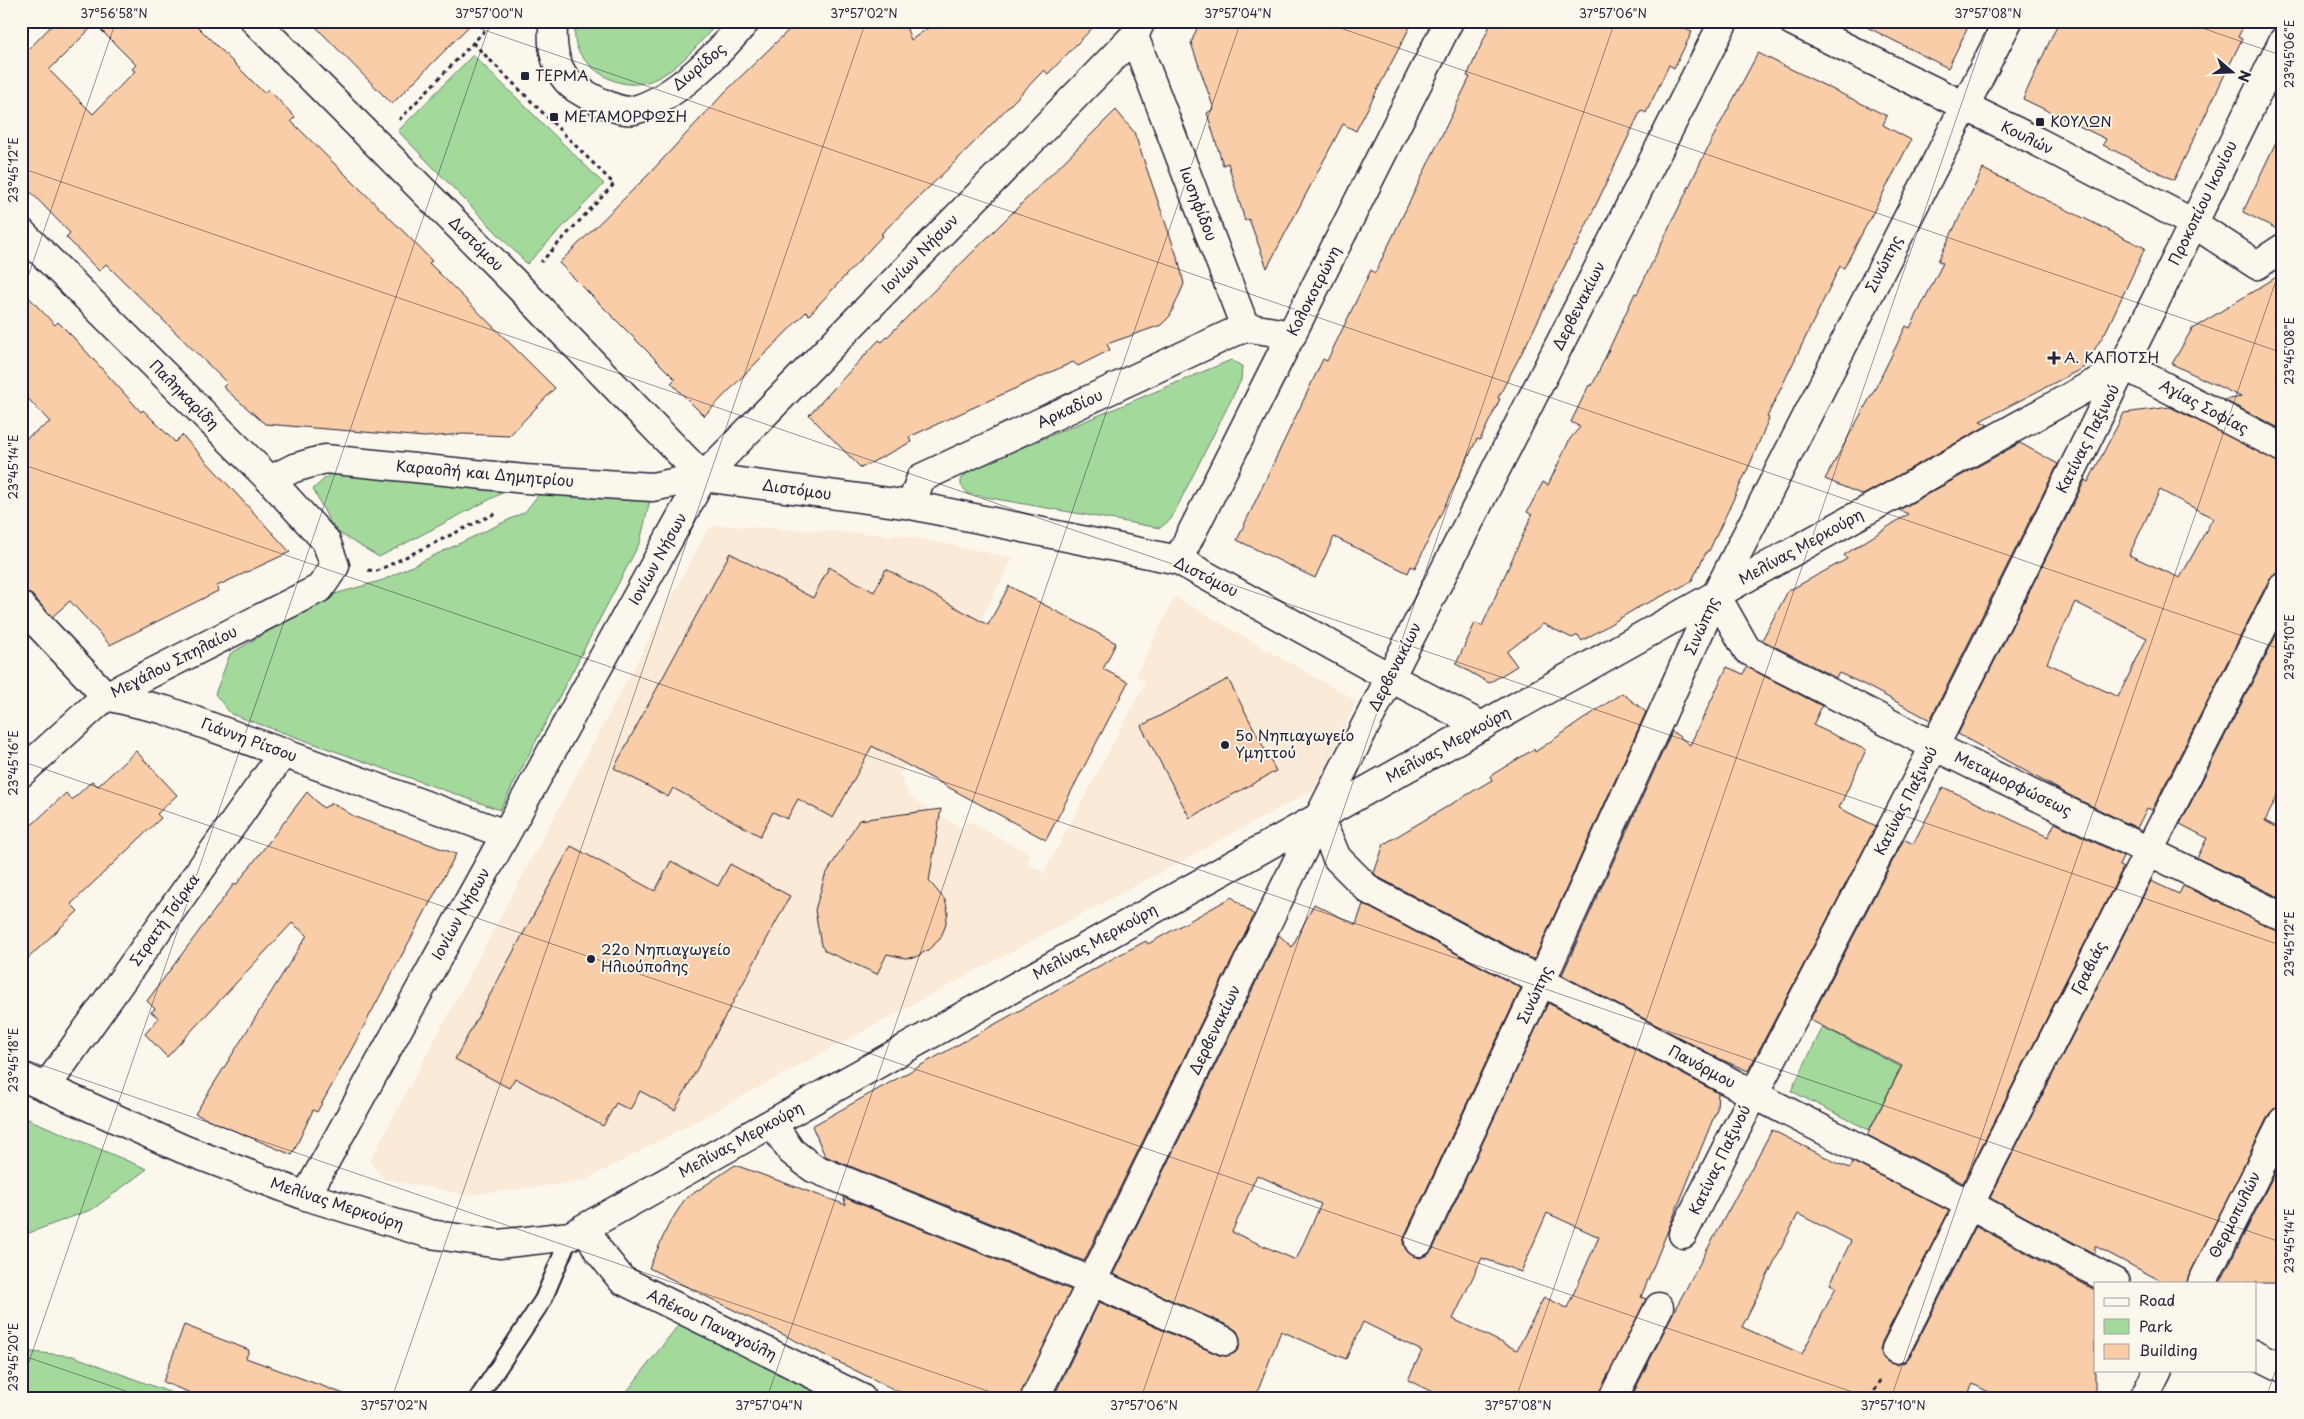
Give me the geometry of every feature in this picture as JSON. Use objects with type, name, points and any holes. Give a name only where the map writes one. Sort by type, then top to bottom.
[{"type":"street","name":"Διστόμου","points":[[255,21],[703,476],[911,505],[1178,560],[1389,677],[1482,726]]},
{"type":"street","name":"Δωρίδος","points":[[554,21],[555,60],[571,85],[610,106],[632,111],[657,100],[689,80],[729,41],[746,21]]},
{"type":"street","name":"Κολοκοτρώνη","points":[[1178,560],[1449,21]]},
{"type":"street","name":"Δερβενακίων","points":[[1035,1398],[1389,677],[1724,21]]},
{"type":"street","name":"Κουλών","points":[[1792,21],[1964,108],[2038,142],[2193,223],[2256,264],[2283,248]]},
{"type":"street","name":"Σινώπης","points":[[1419,1242],[1541,982],[1716,595],[2008,21]]},
{"type":"street","name":"Ιωσηφίδου","points":[[1137,29],[1245,327]]},
{"type":"street","name":"Ιονίων Νήσων","points":[[306,1196],[703,476],[1137,29]]},
{"type":"street","name":"Προκοπίου Ικονίου","points":[[2125,366],[2283,41]]},
{"type":"street","name":"Παληκαρίδη","points":[[21,232],[270,480],[326,541],[335,566]]},
{"type":"street","points":[[1245,327],[1292,335]]},
{"type":"street","name":"Αρκαδίου","points":[[911,505],[921,478],[1245,327]]},
{"type":"street","name":"Μελίνας Μερκούρη","points":[[21,1076],[183,1149],[306,1196],[430,1234],[499,1244],[578,1232],[2125,366]]},
{"type":"street","name":"Αγίας Σοφίας","points":[[2125,366],[2283,448]]},
{"type":"street","name":"Κατίνας Παξινού","points":[[1683,1234],[1753,1094],[1934,746],[2125,366]]},
{"type":"street","name":"Καραολή και Δημητρίου","points":[[270,480],[294,468],[325,459],[525,479],[652,487],[703,476]]},
{"type":"street","name":"Μεγάλου Σπηλαίου","points":[[21,773],[106,696],[320,588],[335,566]]},
{"type":"street","name":"Γραβιάς","points":[[1896,1349],[2283,587]]},
{"type":"street","name":"Μεταμορφώσεως","points":[[1716,595],[1747,650],[1934,746],[2283,917]]},
{"type":"street","points":[[21,606],[106,696]]},
{"type":"street","name":"Γιάννη Ρίτσου","points":[[106,696],[166,710],[505,834]]},
{"type":"street","name":"Στρατή Τσίρκα","points":[[46,1087],[284,752]]},
{"type":"street","name":"Πανόρμου","points":[[1319,817],[1337,858],[1369,890],[1753,1094],[1969,1204],[2114,1282]]},
{"type":"street","name":"Θερμοπυλών","points":[[2202,1282],[2283,1121]]},
{"type":"street","points":[[772,1123],[791,1151],[812,1168],[1091,1281],[1225,1341]]},
{"type":"street","name":"Αλέκου Παναγούλη","points":[[578,1232],[598,1250],[622,1280],[861,1398]]},
{"type":"street","points":[[1613,1398],[1659,1307]]},
{"type":"street","points":[[2256,1354],[2283,1368]]},
{"type":"street","points":[[2144,1398],[2157,1372]]},
{"type":"lane","points":[[478,1398],[543,1300],[578,1232]]},
{"type":"path","points":[[376,144],[494,21]]},
{"type":"path","points":[[473,43],[614,184],[518,286]]},
{"type":"path","points":[[335,566],[377,571],[516,503],[525,479]]},
{"type":"shaded area","points":[[714,525],[907,536],[1013,558],[899,775],[908,794],[922,805],[963,829],[967,821],[1030,854],[1027,863],[1044,873],[1146,682],[1136,676],[1175,597],[1356,701],[1317,788],[584,1181],[469,1195],[384,1179],[370,1161],[707,531]]},
{"type":"green space","points":[[576,21],[719,21],[693,50],[663,75],[647,82],[630,84],[612,80],[593,68],[583,58],[575,42]]},
{"type":"green space","points":[[473,55],[604,184],[527,264],[398,131]]},
{"type":"green space","points":[[1231,360],[1242,366],[1241,380],[1171,519],[1160,528],[968,494],[961,485],[961,479],[973,468]]},
{"type":"green space","points":[[333,471],[506,491],[379,557],[334,530],[313,489]]},
{"type":"green space","points":[[539,494],[650,500],[640,542],[500,810],[231,714],[215,694],[230,654],[328,596],[383,580],[525,512]]},
{"type":"green space","points":[[1823,1027],[1901,1067],[1869,1130],[1791,1091]]},
{"type":"green space","points":[[21,1116],[147,1169],[93,1209],[21,1236]]},
{"type":"green space","points":[[679,1324],[834,1398],[622,1398]]},
{"type":"green space","points":[[21,1351],[73,1356],[185,1398],[21,1398]]},
{"type":"building","points":[[56,21],[192,21],[264,93],[268,89],[295,117],[291,121],[409,237],[432,261],[429,263],[555,388],[509,436],[463,434],[425,437],[265,424],[223,387],[227,383],[106,264],[99,271],[66,237],[70,233],[21,182],[21,43],[28,50]],"holes":[[[95,24],[136,65],[132,69],[135,71],[93,114],[49,70]]]},
{"type":"building","points":[[310,21],[474,21],[392,104]]},
{"type":"building","points":[[798,21],[904,21],[911,40],[938,21],[1099,21],[1048,74],[1044,70],[956,161],[881,234],[883,235],[809,315],[806,312],[704,416],[671,383],[675,379],[559,263],[648,175],[725,92]]},
{"type":"building","points":[[1200,21],[1413,21],[1356,131],[1343,124],[1267,268],[1249,219],[1245,221],[1228,163],[1223,165],[1207,113],[1214,109],[1191,43]]},
{"type":"building","points":[[1492,21],[1669,21],[1692,32],[1674,68],[1669,65],[1646,113],[1641,110],[1576,247],[1574,247],[1498,398],[1500,399],[1480,440],[1477,439],[1415,568],[1411,566],[1408,573],[1334,537],[1315,578],[1237,540],[1323,359],[1327,361],[1371,270],[1375,273],[1470,77],[1467,76]]},
{"type":"building","points":[[1855,21],[1971,21],[1948,68]]},
{"type":"building","points":[[2059,21],[2246,21],[2238,37],[2242,39],[2174,180],[2103,145],[2106,139],[2023,99]]},
{"type":"building","points":[[1758,53],[1887,116],[1883,125],[1911,140],[1844,268],[1840,266],[1767,417],[1769,418],[1750,464],[1709,551],[1707,551],[1691,582],[1637,608],[1582,641],[1578,635],[1572,638],[1543,624],[1507,652],[1517,666],[1489,683],[1456,664],[1475,623],[1482,626],[1532,515],[1527,512],[1543,482],[1548,485],[1570,439],[1580,427],[1571,422],[1589,385],[1592,386],[1635,293],[1637,294],[1711,141]]},
{"type":"building","points":[[1116,110],[1134,132],[1179,262],[1184,284],[1170,316],[1161,325],[1107,344],[1110,350],[1078,366],[1073,362],[909,437],[911,442],[861,468],[809,415],[879,340],[882,342]]},
{"type":"building","points":[[2283,127],[2283,232],[2243,212]]},
{"type":"building","points":[[1983,169],[2145,248],[2106,331],[2083,368],[1980,421],[1988,425],[1863,495],[1825,479],[1877,385],[1906,326],[1910,328],[1943,263],[1938,261]]},
{"type":"building","points":[[2283,273],[2283,430],[2224,400],[2241,397],[2172,364],[2192,329]]},
{"type":"building","points":[[21,289],[55,325],[58,322],[74,338],[141,412],[143,410],[175,442],[182,435],[290,552],[217,586],[218,591],[110,645],[70,601],[52,617],[32,595],[21,591],[21,442],[50,422],[21,391]]},
{"type":"building","points":[[2170,407],[2283,463],[2283,571],[2275,574],[2269,580],[2152,810],[2147,808],[2137,828],[2069,795],[1958,734],[2085,480],[2088,482],[2124,413]],"holes":[[[2160,490],[2213,518],[2180,578],[2129,555]],[[2075,602],[2147,638],[2118,697],[2047,663]]]},
{"type":"building","points":[[2020,443],[2058,464],[1930,720],[1865,685],[1839,673],[1836,678],[1762,640],[1788,591],[1847,559],[1844,555],[1908,514],[1899,510]]},
{"type":"building","points":[[730,553],[813,598],[829,567],[874,592],[886,569],[988,625],[1009,586],[1116,643],[1103,669],[1128,682],[1046,840],[872,746],[833,818],[798,799],[787,819],[773,812],[760,836],[673,788],[668,797],[614,768]]},
{"type":"building","points":[[2283,622],[2283,785],[2265,821],[2283,830],[2283,899],[2197,858],[2207,838],[2180,824]]},
{"type":"building","points":[[1727,667],[1743,674],[1747,667],[1822,706],[1813,725],[1866,750],[1839,808],[1876,826],[1748,1071],[1720,1059],[1562,975],[1672,731],[1690,745]]},
{"type":"building","points":[[1228,679],[1276,771],[1190,818],[1141,726]]},
{"type":"building","points":[[1622,693],[1646,712],[1534,960],[1378,877],[1374,873],[1384,844],[1492,780],[1490,776],[1534,749],[1535,752]]},
{"type":"building","points":[[136,751],[177,795],[157,814],[161,818],[71,904],[78,911],[21,965],[21,835],[66,793],[72,800],[92,781],[98,786]]},
{"type":"building","points":[[1943,787],[2048,837],[2055,823],[2123,856],[2119,866],[2123,868],[1963,1183],[1867,1135],[1902,1066],[1810,1020],[1904,839],[1913,844]]},
{"type":"building","points":[[307,792],[323,808],[333,803],[355,817],[456,854],[317,1112],[313,1110],[292,1155],[195,1114],[307,935],[292,923],[167,1057],[145,1034],[159,1018],[151,1012],[155,1009],[147,1001],[234,884],[236,885]]},
{"type":"building","points":[[941,809],[929,881],[945,900],[948,912],[940,939],[928,950],[916,957],[905,958],[887,954],[877,974],[825,951],[821,945],[815,910],[825,876],[859,820]]},
{"type":"building","points":[[571,846],[655,891],[671,861],[718,886],[730,864],[790,896],[675,1110],[640,1091],[630,1110],[616,1103],[603,1126],[515,1078],[509,1088],[455,1059]]},
{"type":"building","points":[[2151,881],[2179,894],[2183,886],[2283,932],[2283,1105],[2275,1108],[2269,1114],[2187,1282],[2163,1282],[2095,1246],[2095,1254],[1990,1198]]},
{"type":"building","points":[[1232,897],[1254,915],[1084,1261],[825,1156],[812,1126],[1119,955],[1146,941],[1148,944]]},
{"type":"building","points":[[1314,904],[1356,925],[1363,904],[1521,988],[1405,1235],[1403,1243],[1406,1250],[1413,1256],[1420,1258],[1428,1255],[1433,1249],[1548,1003],[1718,1093],[1717,1109],[1641,1297],[1646,1299],[1598,1398],[1444,1398],[1408,1380],[1422,1351],[1363,1322],[1346,1359],[1281,1331],[1255,1398],[1053,1398],[1099,1302],[1219,1355],[1227,1356],[1235,1353],[1239,1348],[1240,1339],[1237,1331],[1231,1327],[1113,1274],[1279,935],[1292,947]],"holes":[[[1257,1175],[1321,1204],[1296,1260],[1232,1232]],[[1547,1213],[1599,1237],[1567,1308],[1544,1297],[1517,1350],[1453,1319],[1482,1258],[1521,1272]]]},
{"type":"building","points":[[1772,1130],[1839,1164],[1850,1168],[1853,1162],[1949,1211],[1882,1342],[1880,1350],[1883,1358],[1889,1363],[1897,1365],[1905,1362],[1910,1356],[1976,1226],[2094,1289],[2095,1398],[2000,1398],[1973,1384],[1966,1398],[1631,1398],[1674,1311]],"holes":[[[1798,1214],[1851,1241],[1830,1284],[1836,1287],[1802,1354],[1742,1327]]]},
{"type":"building","points":[[2283,1156],[2283,1283],[2220,1282]]},
{"type":"building","points":[[735,1165],[846,1205],[843,1197],[1071,1290],[1020,1398],[911,1398],[649,1268],[668,1226],[685,1199]]},
{"type":"building","points":[[184,1325],[249,1350],[246,1358],[344,1394],[343,1398],[203,1398],[163,1382]]},
{"type":"place","name":"ΤΕΡΜΑ","points":[[525,76]]},
{"type":"place","name":"ΜΕΤΑΜΟΡΦΩΣΗ","points":[[554,117]]},
{"type":"place","name":"ΚΟΥΛΩΝ","points":[[2040,122]]},
{"type":"place","name":"Α. ΚΑΠΟΤΣΗ","points":[[2054,358]]},
{"type":"place","name":"5ο Νηπιαγωγείο Υμηττού","points":[[1225,745]]},
{"type":"place","name":"22ο Νηπιαγωγείο Ηλιούπολης","points":[[591,959]]}]
